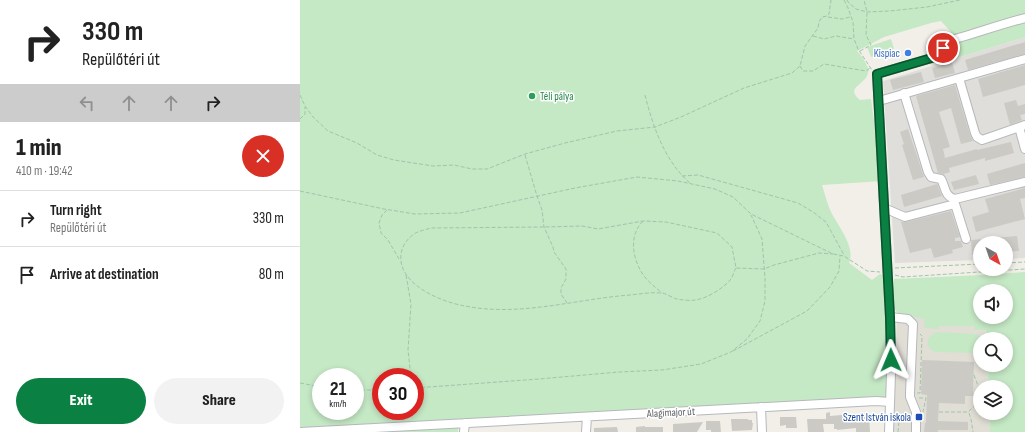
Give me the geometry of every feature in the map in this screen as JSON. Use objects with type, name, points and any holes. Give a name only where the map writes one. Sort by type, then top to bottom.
[{"type":"street","points":[[888,432],[891,374],[890,317],[877,74],[935,57],[943,48],[944,42],[1025,18]]},
{"type":"street","points":[[878,101],[1025,59]]},
{"type":"street","points":[[960,78],[977,137],[982,140],[1022,126],[1025,149]]},
{"type":"street","points":[[904,93],[928,172],[931,177],[941,179],[947,194],[950,197],[955,199],[1025,182]]},
{"type":"street","points":[[884,208],[904,217],[955,204],[966,239]]},
{"type":"street","points":[[890,317],[906,318],[911,321],[916,335],[912,395],[916,412],[916,432]]},
{"type":"street","points":[[876,401],[886,408],[889,416]]},
{"type":"street","name":"Alagimajor út","points":[[300,432],[876,401],[890,402]]},
{"type":"street","points":[[761,407],[762,432]]},
{"type":"street","points":[[586,432],[587,417]]},
{"type":"street","points":[[464,432],[465,423]]},
{"type":"path","points":[[827,16],[829,14],[831,0]]},
{"type":"path","points":[[844,0],[853,22],[854,39],[871,68],[877,74]]},
{"type":"path","points":[[860,51],[871,45],[866,35],[867,12],[864,0]]},
{"type":"path","points":[[848,1],[856,8],[867,12],[890,12],[927,7],[960,0]]},
{"type":"path","points":[[848,1],[848,8]]},
{"type":"path","points":[[300,95],[305,106],[313,117],[328,131],[357,143],[377,155],[394,160],[434,166],[454,165],[472,169],[487,169],[525,154],[618,131],[655,126],[681,117],[744,88],[792,73],[800,66],[805,46],[818,28],[822,17],[827,16],[842,19],[851,16]]},
{"type":"path","points":[[812,36],[824,39],[836,36],[854,39]]},
{"type":"path","points":[[800,66],[803,71],[813,71],[824,64],[866,71],[871,68]]},
{"type":"path","points":[[645,95],[659,140],[682,176],[692,184]]},
{"type":"path","points":[[300,119],[305,114],[305,106]]},
{"type":"path","points":[[525,154],[542,210],[544,227],[554,252],[566,269],[566,279],[561,288],[561,294],[567,304]]},
{"type":"path","points":[[682,176],[698,175],[798,203],[826,222],[844,256],[867,271],[881,272],[973,265]]},
{"type":"path","points":[[300,191],[387,210],[415,214],[460,213],[575,188],[637,177],[678,181],[715,189],[733,197],[751,214],[833,254],[844,256]]},
{"type":"path","points":[[387,210],[382,215],[379,222],[381,233],[388,240],[401,262],[406,274],[411,304],[408,350],[410,368]]},
{"type":"path","points":[[731,352],[747,339],[760,321],[765,301],[762,239],[751,214]]},
{"type":"path","points":[[401,262],[401,250],[405,242],[414,234],[431,228],[582,226],[598,229],[643,221],[666,222],[717,233],[732,246],[736,268],[731,278],[716,292],[695,300],[677,299],[662,293],[642,274],[637,264],[633,249],[637,227],[643,221]]},
{"type":"path","points":[[736,268],[764,269],[819,253],[833,254]]},
{"type":"path","points":[[424,387],[662,370],[701,364],[731,352],[808,311],[830,287],[839,271],[840,256]]},
{"type":"path","points":[[1013,263],[1025,262]]},
{"type":"path","points":[[888,271],[903,277],[1025,269]]},
{"type":"path","points":[[406,274],[420,288],[431,295],[448,302],[465,306],[500,310],[567,304],[608,297],[662,293]]},
{"type":"path","points":[[912,395],[920,393],[922,336],[920,334],[916,335]]},
{"type":"path","points":[[974,375],[976,380]]},
{"type":"path","points":[[300,383],[312,385]]},
{"type":"path","points":[[912,395],[926,398],[923,412]]},
{"type":"path","points":[[939,412],[968,412],[973,407]]},
{"type":"path","points":[[968,412],[971,419],[973,432]]},
{"type":"path","points":[[898,432],[899,421],[915,416]]},
{"type":"shaded area","points":[[1025,37],[1025,258],[1013,259],[1013,236],[973,236],[973,260],[895,263],[883,81]]},
{"type":"shaded area","points":[[894,279],[973,290],[973,324],[985,324],[986,332],[973,332],[973,372],[987,372],[988,380],[973,380],[973,420],[989,420],[990,432],[893,432],[897,312],[894,308]]},
{"type":"green space","points":[[300,0],[1025,0],[1025,37],[957,58],[955,49],[950,50],[949,38],[951,32],[941,21],[884,37],[857,51],[863,58],[869,70],[866,78],[854,91],[856,97],[860,100],[871,99],[882,181],[822,185],[830,209],[848,244],[851,257],[849,263],[872,280],[880,274],[886,277],[886,399],[737,404],[300,428]]},
{"type":"green space","points":[[891,39],[894,49],[871,57],[867,47]]},
{"type":"green space","points":[[1025,272],[1025,432],[990,432],[989,420],[1013,420],[1013,380],[988,380],[987,372],[1013,372],[1013,332],[986,332],[986,330],[974,330],[975,326],[939,326],[939,329],[925,328],[924,319],[901,314],[894,308],[894,279],[973,275],[1013,276],[1013,273]]},
{"type":"green space","points":[[937,332],[973,334],[973,353],[936,352],[929,348],[928,345],[928,339]]},
{"type":"green space","points":[[458,428],[458,432],[381,432]]},
{"type":"building","points":[[1025,42],[1025,54],[968,70],[965,60]]},
{"type":"building","points":[[955,49],[957,58],[951,59],[955,73],[935,78],[932,68],[946,64],[944,55],[948,51]]},
{"type":"building","points":[[1025,65],[1025,85],[983,97],[978,79]]},
{"type":"building","points":[[921,72],[924,82],[893,90],[890,80]]},
{"type":"building","points":[[955,85],[973,141],[961,144],[951,108],[939,112],[950,147],[943,149],[945,158],[977,149],[1011,142],[1014,153],[985,161],[985,158],[949,168],[950,172],[944,174],[938,173],[916,96]]},
{"type":"building","points":[[1016,100],[1018,106],[1025,104],[1025,114],[1020,115],[1022,120],[1010,125],[1004,103]]},
{"type":"building","points":[[908,129],[924,177],[913,180],[902,145],[904,144],[900,132]]},
{"type":"building","points":[[1025,163],[1025,177],[990,185],[987,174]]},
{"type":"building","points":[[976,175],[979,184],[954,190],[951,182]]},
{"type":"building","points":[[937,184],[942,196],[904,207],[901,195]]},
{"type":"building","points":[[1025,188],[1025,198],[1020,199],[1025,219],[976,232],[972,217],[989,212],[985,199]]},
{"type":"building","points":[[951,211],[960,237],[955,238],[955,241],[961,241],[963,247],[952,250],[953,253],[934,258],[931,248],[910,253],[901,222]]},
{"type":"building","points":[[1013,236],[1017,236],[1019,251],[1013,251]]},
{"type":"building","points":[[971,240],[973,240],[972,255]]},
{"type":"building","points":[[922,360],[973,362],[973,396],[965,396],[965,404],[939,403],[938,421],[968,422],[968,430],[938,430],[938,432],[924,432],[926,423],[927,395],[921,394]]},
{"type":"building","points":[[830,412],[830,416],[853,414],[853,416],[869,415],[870,432],[856,432],[856,428],[837,430],[834,429],[834,424],[823,424],[824,432],[808,432],[807,419],[826,419],[826,413]]},
{"type":"building","points":[[780,417],[796,417],[797,428],[786,428],[786,425],[780,426]]},
{"type":"building","points":[[731,419],[752,420],[752,430],[732,431]]},
{"type":"building","points":[[706,421],[720,421],[721,432],[711,432],[711,430],[706,430]]},
{"type":"building","points":[[703,422],[697,432],[673,432],[673,424]]},
{"type":"building","points":[[617,427],[618,432],[594,432],[594,428]]},
{"type":"building","points":[[636,427],[663,427],[663,432],[636,432]]},
{"type":"place","name":"Kispiac","points":[[908,53]]},
{"type":"place","name":"Téli pálya","points":[[532,96]]},
{"type":"place","name":"Szent István iskola","points":[[919,417]]},
{"type":"route","points":[[891,360],[877,74],[935,57],[943,48]]}]
